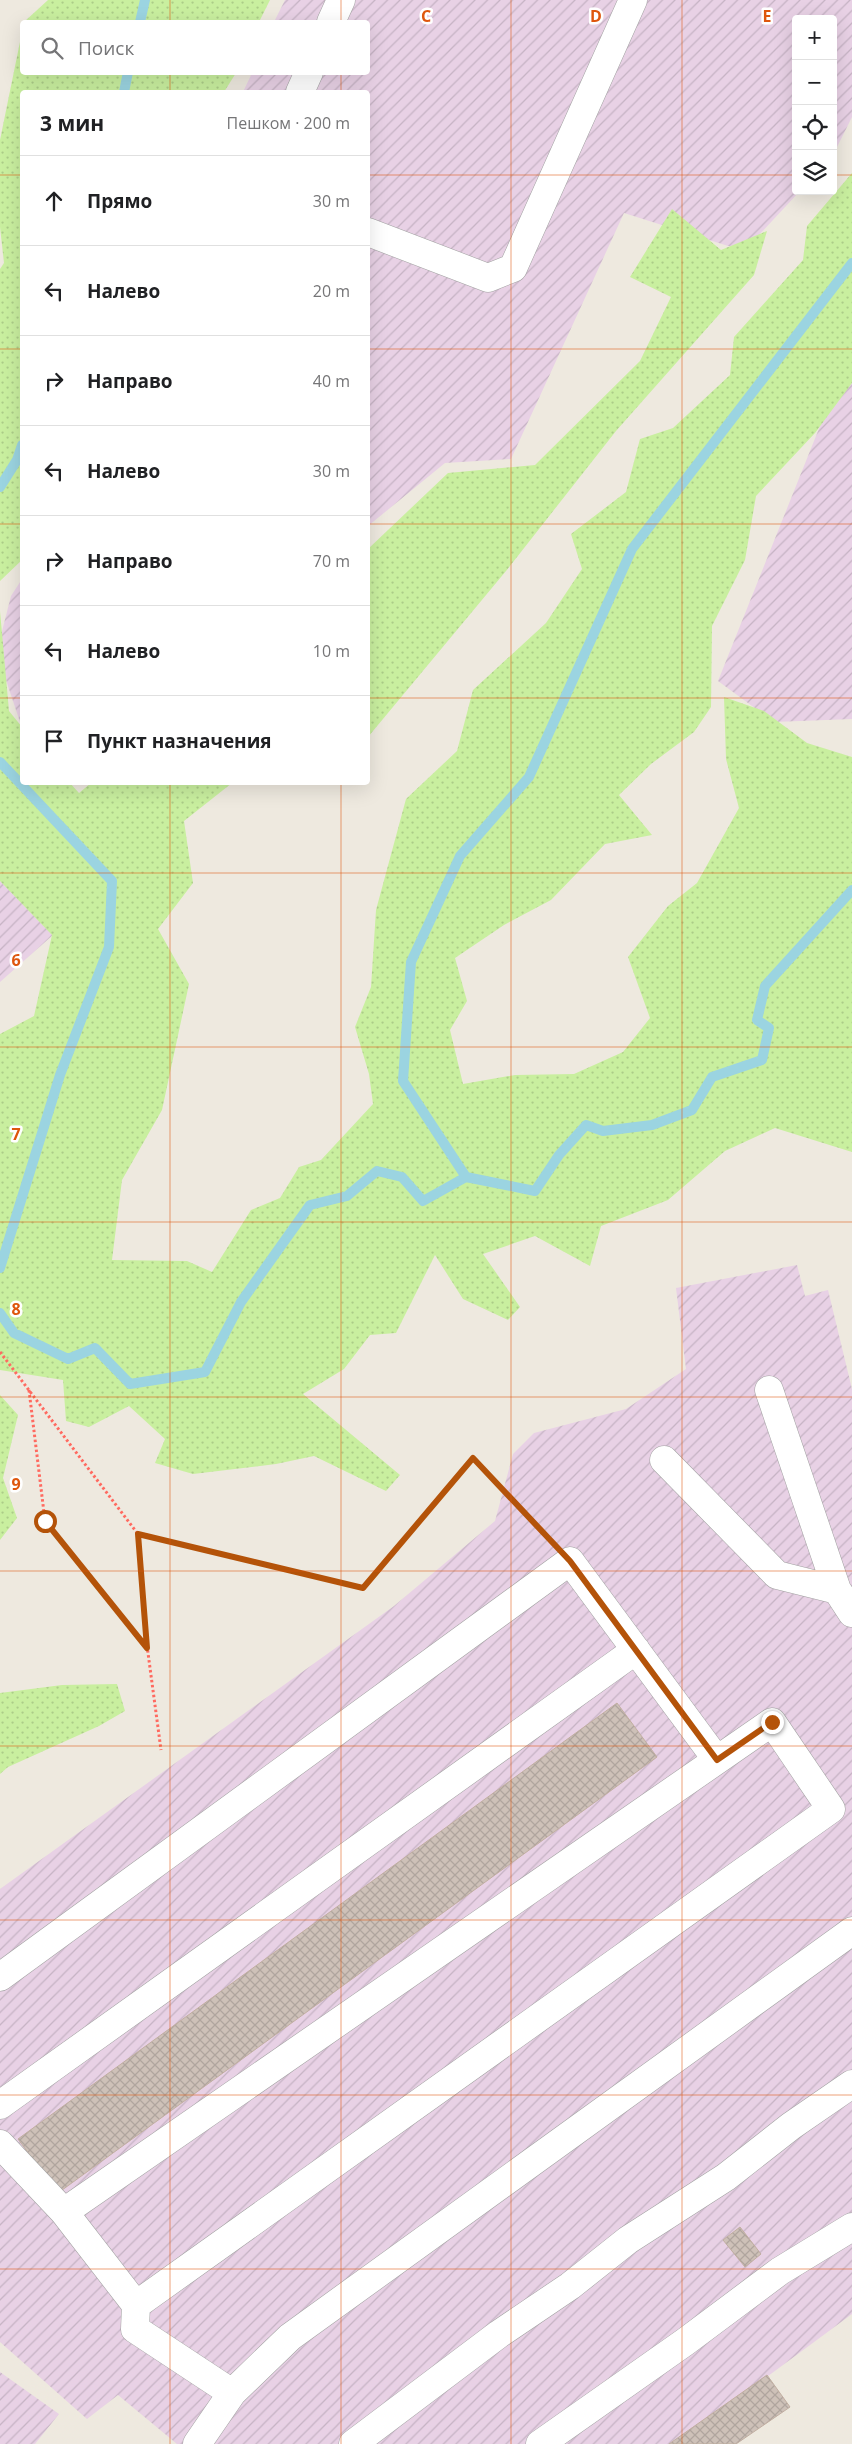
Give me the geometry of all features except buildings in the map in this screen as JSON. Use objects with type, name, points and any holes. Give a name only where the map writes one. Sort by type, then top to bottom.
[{"type":"lane","points":[[332,20],[341,0]]},
{"type":"lane","points":[[370,233],[488,278],[513,268],[633,0]]},
{"type":"lane","points":[[301,90],[308,75]]},
{"type":"lane","points":[[769,1390],[836,1590],[852,1613]]},
{"type":"lane","points":[[664,1460],[778,1575],[836,1590]]},
{"type":"lane","points":[[0,1977],[570,1561],[717,1760]]},
{"type":"lane","points":[[0,2105],[636,1650]]},
{"type":"lane","points":[[64,2212],[772,1722],[831,1809],[136,2305]]},
{"type":"lane","points":[[196,2444],[232,2393],[290,2337],[852,1931]]},
{"type":"lane","points":[[353,2444],[499,2334],[570,2286],[628,2240],[726,2178],[791,2126],[852,2084]]},
{"type":"lane","points":[[0,2144],[64,2212],[136,2305],[135,2329],[232,2393]]},
{"type":"lane","points":[[540,2444],[685,2342],[780,2271],[852,2227]]},
{"type":"path","points":[[0,1352],[138,1534],[147,1648],[161,1750]]},
{"type":"path","points":[[29,1389],[45,1521],[147,1648]]},
{"type":"path","points":[[138,1534],[363,1588],[473,1458],[570,1561]]},
{"type":"shaded area","points":[[285,0],[852,0],[852,117],[837,147],[837,15],[792,15],[792,195],[796,195],[744,251],[624,213],[511,459],[445,463],[370,524],[370,90],[244,90],[251,75],[370,75],[370,20],[275,20]]},
{"type":"shaded area","points":[[852,373],[852,719],[774,722],[718,681],[832,396]]},
{"type":"shaded area","points":[[20,582],[20,722],[0,662],[0,639],[11,596]]},
{"type":"shaded area","points":[[0,881],[53,935],[0,982]]},
{"type":"shaded area","points":[[797,1265],[805,1296],[828,1290],[852,1389],[852,2314],[676,2444],[177,2444],[118,2395],[87,2419],[0,2342],[0,1889],[394,1606],[495,1521],[513,1454],[534,1433],[626,1409],[686,1369],[676,1288]]},
{"type":"shaded area","points":[[0,2372],[59,2414],[35,2444],[0,2444]]},
{"type":"green space","points":[[48,0],[270,0],[260,20],[26,20]]},
{"type":"green space","points":[[20,42],[20,75],[235,75],[225,90],[20,90],[20,562],[0,581],[0,269],[4,263],[0,227],[0,140]]},
{"type":"green space","points":[[852,173],[852,383],[815,433],[756,496],[745,560],[712,626],[711,707],[694,732],[651,764],[619,795],[652,835],[605,844],[551,900],[504,925],[455,958],[467,1001],[450,1030],[463,1084],[515,1075],[574,1074],[623,1052],[650,1018],[628,957],[668,906],[697,883],[739,808],[726,759],[724,697],[764,711],[807,743],[852,757],[852,1152],[775,1128],[725,1151],[668,1200],[601,1226],[590,1266],[535,1236],[483,1254],[520,1307],[508,1320],[463,1299],[435,1255],[396,1333],[370,1335],[344,1369],[303,1394],[400,1475],[386,1491],[314,1456],[276,1464],[193,1474],[155,1463],[165,1439],[129,1406],[89,1427],[66,1421],[63,1380],[0,1370],[0,1034],[34,1016],[52,935],[0,881],[0,611],[9,711],[20,725],[20,785],[72,785],[79,793],[89,785],[229,785],[184,821],[193,883],[158,929],[189,984],[162,1110],[122,1180],[112,1260],[187,1261],[212,1272],[251,1210],[280,1198],[299,1167],[321,1160],[373,1104],[369,1074],[355,1027],[371,987],[376,910],[406,799],[457,751],[473,690],[546,623],[582,569],[571,534],[626,492],[640,439],[673,428],[730,375],[734,337],[803,260],[807,226],[833,195],[837,195],[837,191]]},
{"type":"green space","points":[[672,209],[721,250],[767,231],[754,275],[616,431],[506,571],[370,735],[370,547],[448,473],[535,465],[640,361],[671,297],[630,277]]},
{"type":"green space","points":[[0,1395],[18,1415],[3,1478],[17,1518],[0,1540]]},
{"type":"green space","points":[[117,1684],[125,1711],[99,1726],[8,1767],[0,1774],[0,1693],[62,1685]]},
{"type":"waterway","points":[[140,20],[145,0]]},
{"type":"waterway","points":[[124,90],[127,75]]},
{"type":"waterway","points":[[466,1177],[403,1081],[411,962],[460,856],[529,777],[632,549],[852,263]]},
{"type":"waterway","points":[[0,487],[17,460],[20,451]]},
{"type":"waterway","points":[[0,762],[20,783]]},
{"type":"waterway","points":[[0,1268],[60,1075],[109,947],[112,881],[22,785]]},
{"type":"waterway","points":[[0,1313],[14,1333],[68,1359],[95,1348],[130,1384],[205,1372],[241,1302],[310,1205],[347,1196],[377,1171],[402,1177],[423,1201],[466,1177],[535,1191],[559,1155],[586,1125],[603,1131],[652,1125],[692,1110],[712,1077],[762,1060],[769,1028],[757,1020],[765,986],[852,890]]},
{"type":"route","points":[[45,1521],[114,1604],[147,1648],[138,1534],[363,1588],[473,1458],[570,1561],[717,1760],[772,1722]]}]
